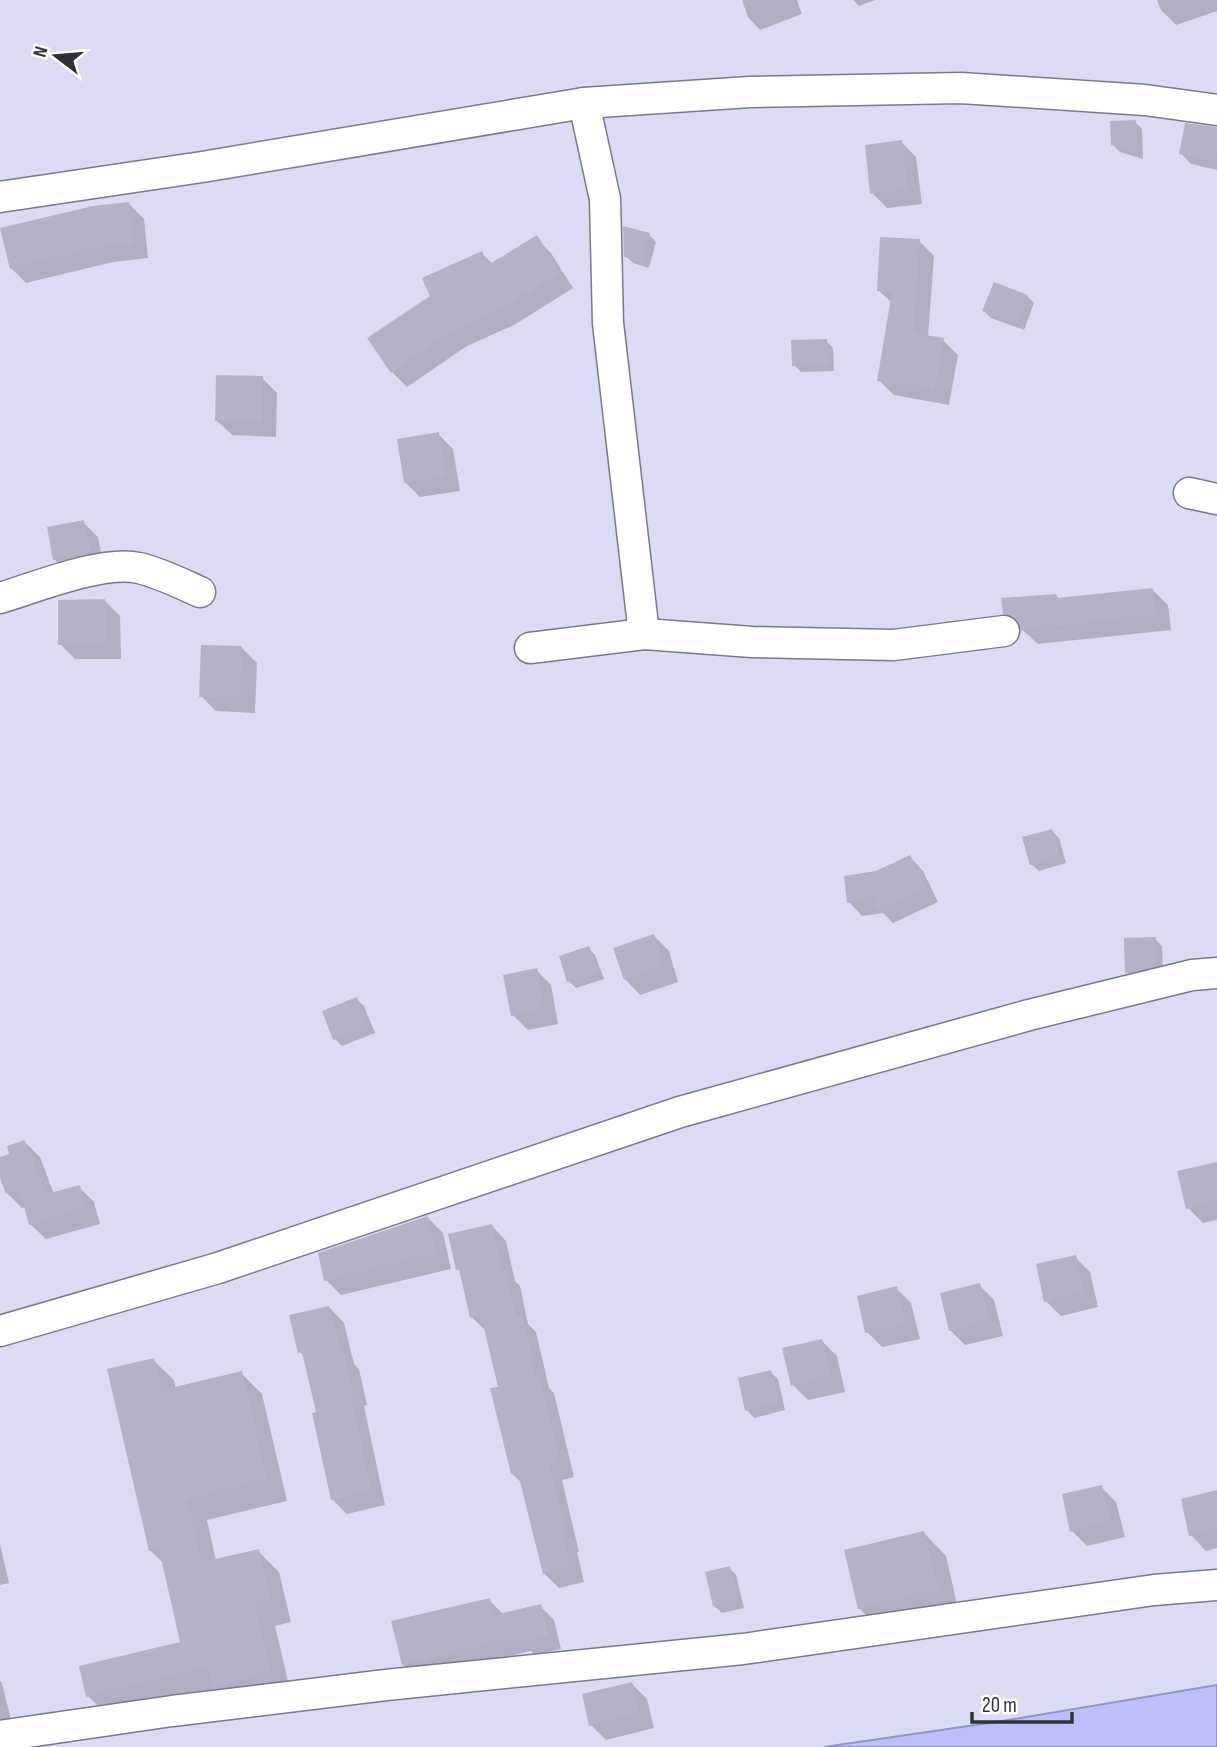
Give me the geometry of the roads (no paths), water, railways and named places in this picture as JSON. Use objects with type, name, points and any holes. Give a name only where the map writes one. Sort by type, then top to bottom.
[{"type":"street","points":[[0,197],[202,167],[584,103],[750,92],[961,88],[1145,100],[1217,110]]},
{"type":"street","points":[[584,103],[605,199],[608,323],[644,634]]},
{"type":"street","points":[[0,598],[99,568],[136,568],[166,577],[200,592]]},
{"type":"street","points":[[530,648],[644,634],[751,642],[894,645],[1004,631]]},
{"type":"street","points":[[0,1331],[218,1268],[680,1112],[1029,1015],[1192,975],[1217,973]]},
{"type":"street","points":[[0,1736],[359,1688],[743,1648],[1154,1590],[1217,1585]]},
{"type":"water","points":[[1217,1685],[1217,1747],[824,1747],[996,1722]]}]
